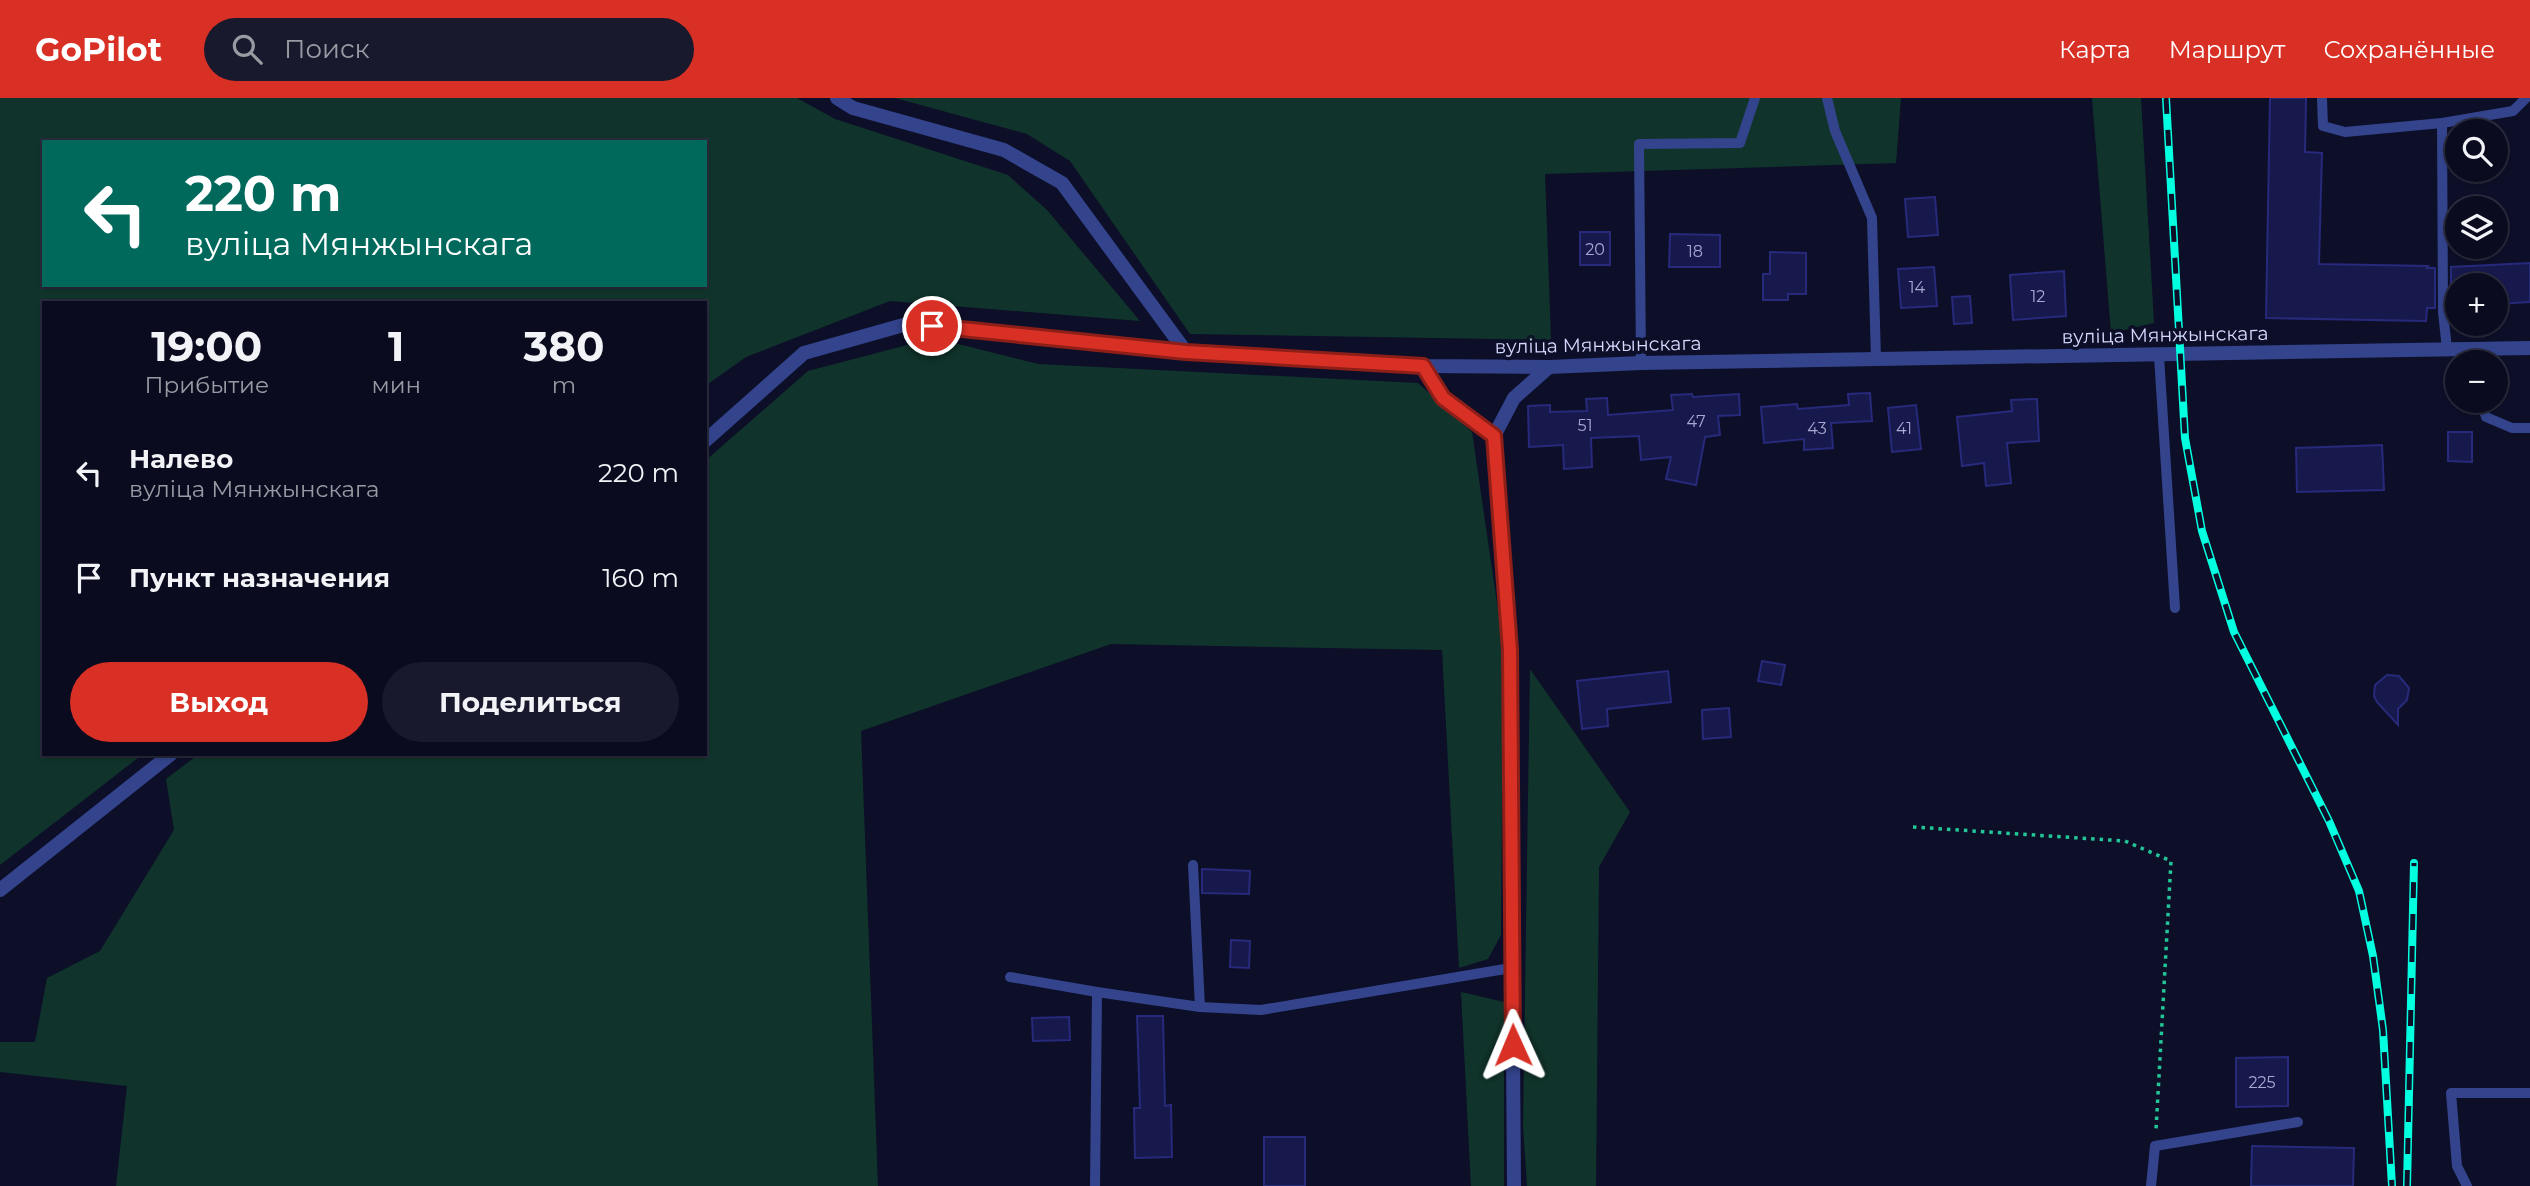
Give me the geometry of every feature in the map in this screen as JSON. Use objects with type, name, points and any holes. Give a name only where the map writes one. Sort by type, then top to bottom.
[{"type":"street","points":[[837,98],[853,108],[1004,150],[1062,183],[1186,352]]},
{"type":"street","name":"вуліца Мянжынскага","points":[[707,439],[804,353],[907,324],[1186,352],[1423,366],[1549,367],[1641,363],[2452,350]]},
{"type":"street","name":"вуліца Мянжынскага","points":[[2508,351],[2530,348]]},
{"type":"street","points":[[1423,366],[1443,398],[1494,436]]},
{"type":"street","points":[[1514,1186],[1510,650],[1494,436],[1514,398],[1549,367]]},
{"type":"street","points":[[0,890],[168,756]]},
{"type":"lane","points":[[1641,363],[1639,144],[1740,143],[1755,98]]},
{"type":"lane","points":[[1827,98],[1835,131],[1872,218],[1876,359]]},
{"type":"lane","points":[[2322,98],[2323,125],[2345,132],[2442,123],[2513,111],[2526,98]]},
{"type":"lane","points":[[2442,123],[2443,312],[2447,349]]},
{"type":"lane","points":[[2159,356],[2175,608]]},
{"type":"lane","points":[[2485,413],[2486,417],[2512,428],[2530,428]]},
{"type":"lane","points":[[1193,865],[1200,1007]]},
{"type":"lane","points":[[1010,976],[1200,1007],[1261,1010],[1511,968]]},
{"type":"lane","points":[[1095,1186],[1097,992]]},
{"type":"lane","points":[[2467,1186],[2457,1166],[2451,1093],[2530,1093]]},
{"type":"lane","points":[[2151,1186],[2155,1146],[2298,1122]]},
{"type":"path","points":[[1913,827],[2125,841],[2171,861],[2155,1146]]},
{"type":"green space","points":[[0,98],[797,98],[835,119],[1008,175],[1047,210],[1140,321],[890,301],[746,357],[707,385],[707,301],[42,301],[42,756],[140,756],[0,865]]},
{"type":"green space","points":[[895,98],[1901,98],[1896,163],[1545,174],[1551,340],[1190,334],[1070,161],[1027,134]]},
{"type":"green space","points":[[2092,98],[2141,98],[2154,323],[2111,333]]},
{"type":"green space","points":[[934,338],[1038,364],[1418,383],[1472,432],[1503,644],[1501,935],[1488,959],[1459,968],[1442,650],[1111,644],[861,731],[878,1186],[116,1186],[127,1086],[0,1072],[0,1042],[35,1042],[47,978],[100,951],[174,830],[166,779],[196,756],[707,756],[707,459],[808,371]]},
{"type":"green space","points":[[1530,669],[1630,812],[1599,867],[1596,1186],[1527,1186],[1523,1126]]},
{"type":"green space","points":[[1461,992],[1504,1002],[1504,1186],[1471,1186]]},
{"type":"building","points":[[2270,98],[2306,98],[2305,152],[2322,153],[2319,264],[2435,268],[2435,308],[2427,308],[2426,321],[2266,318]]},
{"type":"building","points":[[1935,197],[1938,235],[1908,237],[1905,199]]},
{"type":"building","points":[[1580,232],[1610,232],[1610,265],[1580,265]]},
{"type":"building","points":[[1670,234],[1720,235],[1720,267],[1669,267]]},
{"type":"building","points":[[1770,252],[1806,253],[1806,294],[1788,294],[1788,300],[1763,300],[1763,274],[1770,274]]},
{"type":"building","points":[[2530,263],[2530,302],[2508,303],[2508,273],[2451,273],[2451,267]]},
{"type":"building","points":[[1934,267],[1937,306],[1901,308],[1898,269]]},
{"type":"building","points":[[2064,271],[2066,316],[2013,320],[2010,275]]},
{"type":"building","points":[[1970,296],[1972,323],[1954,324],[1952,297]]},
{"type":"building","points":[[1870,393],[1872,421],[1831,423],[1833,448],[1804,450],[1804,439],[1764,443],[1761,407],[1797,404],[1798,409],[1849,405],[1848,394]]},
{"type":"building","points":[[1692,394],[1693,397],[1739,394],[1740,415],[1718,416],[1720,435],[1705,437],[1696,485],[1666,479],[1671,457],[1641,460],[1639,436],[1591,438],[1592,467],[1564,469],[1563,445],[1529,447],[1528,406],[1550,405],[1550,412],[1587,411],[1586,399],[1607,398],[1608,415],[1673,410],[1671,395]]},
{"type":"building","points":[[2037,399],[2039,441],[2007,443],[2011,483],[1986,486],[1984,463],[1962,466],[1957,417],[2012,411],[2011,400]]},
{"type":"building","points":[[1916,405],[1921,449],[1892,452],[1888,408]]},
{"type":"building","points":[[2448,432],[2472,432],[2472,462],[2448,461]]},
{"type":"building","points":[[2382,445],[2384,490],[2297,492],[2296,448]]},
{"type":"building","points":[[1762,661],[1785,665],[1781,685],[1758,681]]},
{"type":"building","points":[[1668,671],[1671,702],[1607,709],[1608,726],[1582,729],[1577,681]]},
{"type":"building","points":[[2387,675],[2399,676],[2409,688],[2407,700],[2398,709],[2398,725],[2374,696],[2375,685]]},
{"type":"building","points":[[1729,708],[1731,737],[1703,739],[1702,710]]},
{"type":"building","points":[[1202,869],[1250,871],[1249,894],[1202,893]]},
{"type":"building","points":[[1231,940],[1250,941],[1249,968],[1230,967]]},
{"type":"building","points":[[1137,1016],[1163,1016],[1165,1106],[1171,1105],[1172,1157],[1135,1158],[1134,1108],[1140,1108]]},
{"type":"building","points":[[1069,1017],[1070,1040],[1033,1041],[1032,1018]]},
{"type":"building","points":[[2288,1057],[2288,1106],[2236,1107],[2236,1058]]},
{"type":"building","points":[[1264,1137],[1305,1137],[1305,1186],[1264,1186]]},
{"type":"building","points":[[2252,1146],[2354,1148],[2353,1186],[2251,1186]]},
{"type":"railway","points":[[2166,98],[2185,438],[2202,531],[2234,632],[2329,821],[2359,891],[2373,956],[2383,1030],[2392,1186]]},
{"type":"railway","points":[[2407,1186],[2414,863]]},
{"type":"route","points":[[932,326],[1186,352],[1423,366],[1443,398],[1494,436],[1510,650],[1513,1045]]}]
